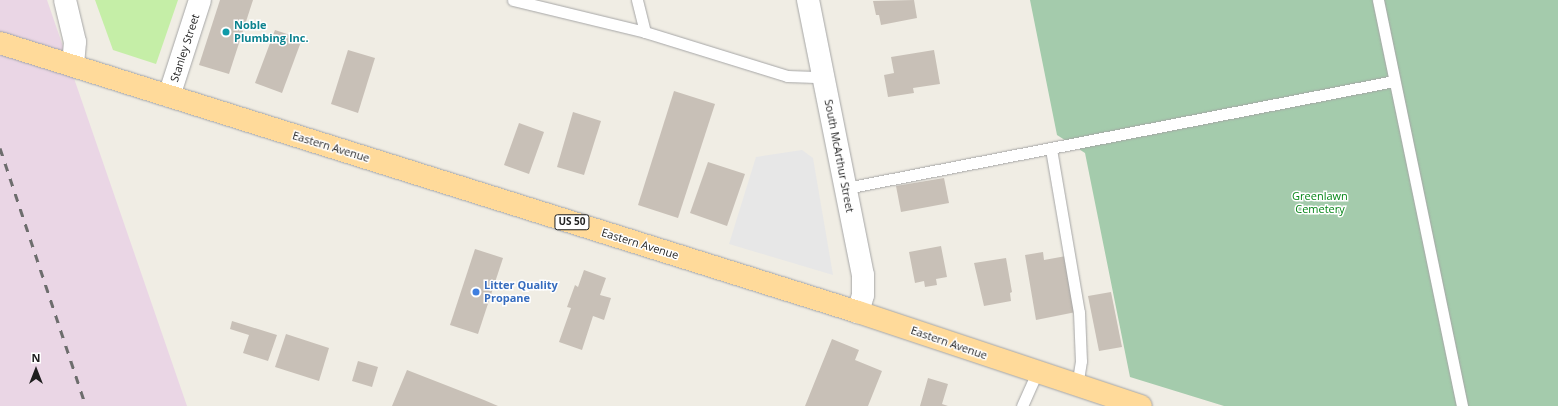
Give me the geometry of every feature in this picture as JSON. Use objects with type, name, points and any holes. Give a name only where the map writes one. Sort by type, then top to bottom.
[{"type":"main road","name":"Eastern Avenue","points":[[0,43],[858,312],[1037,373],[1142,406]]},
{"type":"street","points":[[65,0],[75,42],[73,65]]},
{"type":"street","name":"Stanley Street","points":[[169,96],[200,0]]},
{"type":"street","name":"South McArthur Street","points":[[808,0],[862,275],[864,295],[858,312]]},
{"type":"lane","points":[[513,0],[645,32],[787,76],[823,77]]},
{"type":"lane","points":[[637,0],[645,32]]},
{"type":"lane","points":[[1378,0],[1462,406]]},
{"type":"lane","points":[[846,188],[1394,81]]},
{"type":"lane","points":[[1051,149],[1079,312],[1081,361],[1077,386]]},
{"type":"lane","points":[[1022,406],[1037,373]]},
{"type":"shaded area","points":[[0,0],[47,0],[187,406],[0,406]]},
{"type":"shaded area","points":[[802,150],[813,158],[833,275],[729,244],[756,157]]},
{"type":"green space","points":[[95,0],[178,0],[156,64],[113,50]]},
{"type":"green space","name":"Greenlawn Cemetery","points":[[1030,0],[1558,0],[1558,406],[1224,406],[1130,377],[1085,153],[1057,135]]},
{"type":"building","name":"Noble Plumbing Inc.","points":[[220,0],[253,0],[229,74],[199,65]]},
{"type":"building","points":[[914,0],[917,18],[881,25],[879,15],[876,15],[873,1]]},
{"type":"building","points":[[275,30],[302,39],[282,93],[255,83]]},
{"type":"building","points":[[348,50],[375,58],[358,113],[331,104]]},
{"type":"building","points":[[934,50],[940,84],[913,88],[914,93],[888,97],[884,75],[894,73],[891,57]]},
{"type":"building","points":[[674,91],[715,104],[678,218],[638,205]]},
{"type":"building","points":[[573,112],[601,121],[584,175],[557,167]]},
{"type":"building","points":[[519,123],[544,132],[529,174],[504,165]]},
{"type":"building","points":[[708,162],[745,174],[727,226],[690,213]]},
{"type":"building","points":[[944,178],[949,203],[901,212],[896,186]]},
{"type":"building","points":[[941,246],[947,277],[936,279],[937,285],[925,287],[924,281],[915,283],[909,252]]},
{"type":"building","name":"Litter Quality Propane","points":[[475,249],[503,258],[478,334],[450,325]]},
{"type":"building","points":[[1043,252],[1044,260],[1066,256],[1076,312],[1036,320],[1025,255]]},
{"type":"building","points":[[1006,258],[1012,292],[1010,293],[1011,301],[984,306],[974,263]]},
{"type":"building","points":[[584,270],[606,278],[600,295],[611,298],[604,320],[593,316],[582,350],[559,342],[571,308],[567,307],[575,285],[578,287]]},
{"type":"building","points":[[1111,292],[1122,347],[1099,351],[1088,296]]},
{"type":"building","points":[[232,321],[277,335],[268,361],[243,353],[249,335],[230,329]]},
{"type":"building","points":[[286,334],[329,348],[319,381],[275,367]]},
{"type":"building","points":[[832,339],[859,350],[855,360],[882,371],[868,406],[805,406]]},
{"type":"building","points":[[358,361],[378,367],[372,387],[352,381]]},
{"type":"building","points":[[407,370],[484,400],[498,406],[392,406]]},
{"type":"building","points":[[928,378],[948,384],[942,404],[948,406],[920,406]]},
{"type":"railway","points":[[0,148],[86,406]]},
{"type":"place","name":"Noble Plumbing Inc.","points":[[226,32]]},
{"type":"place","name":"Litter Quality Propane","points":[[476,292]]}]
